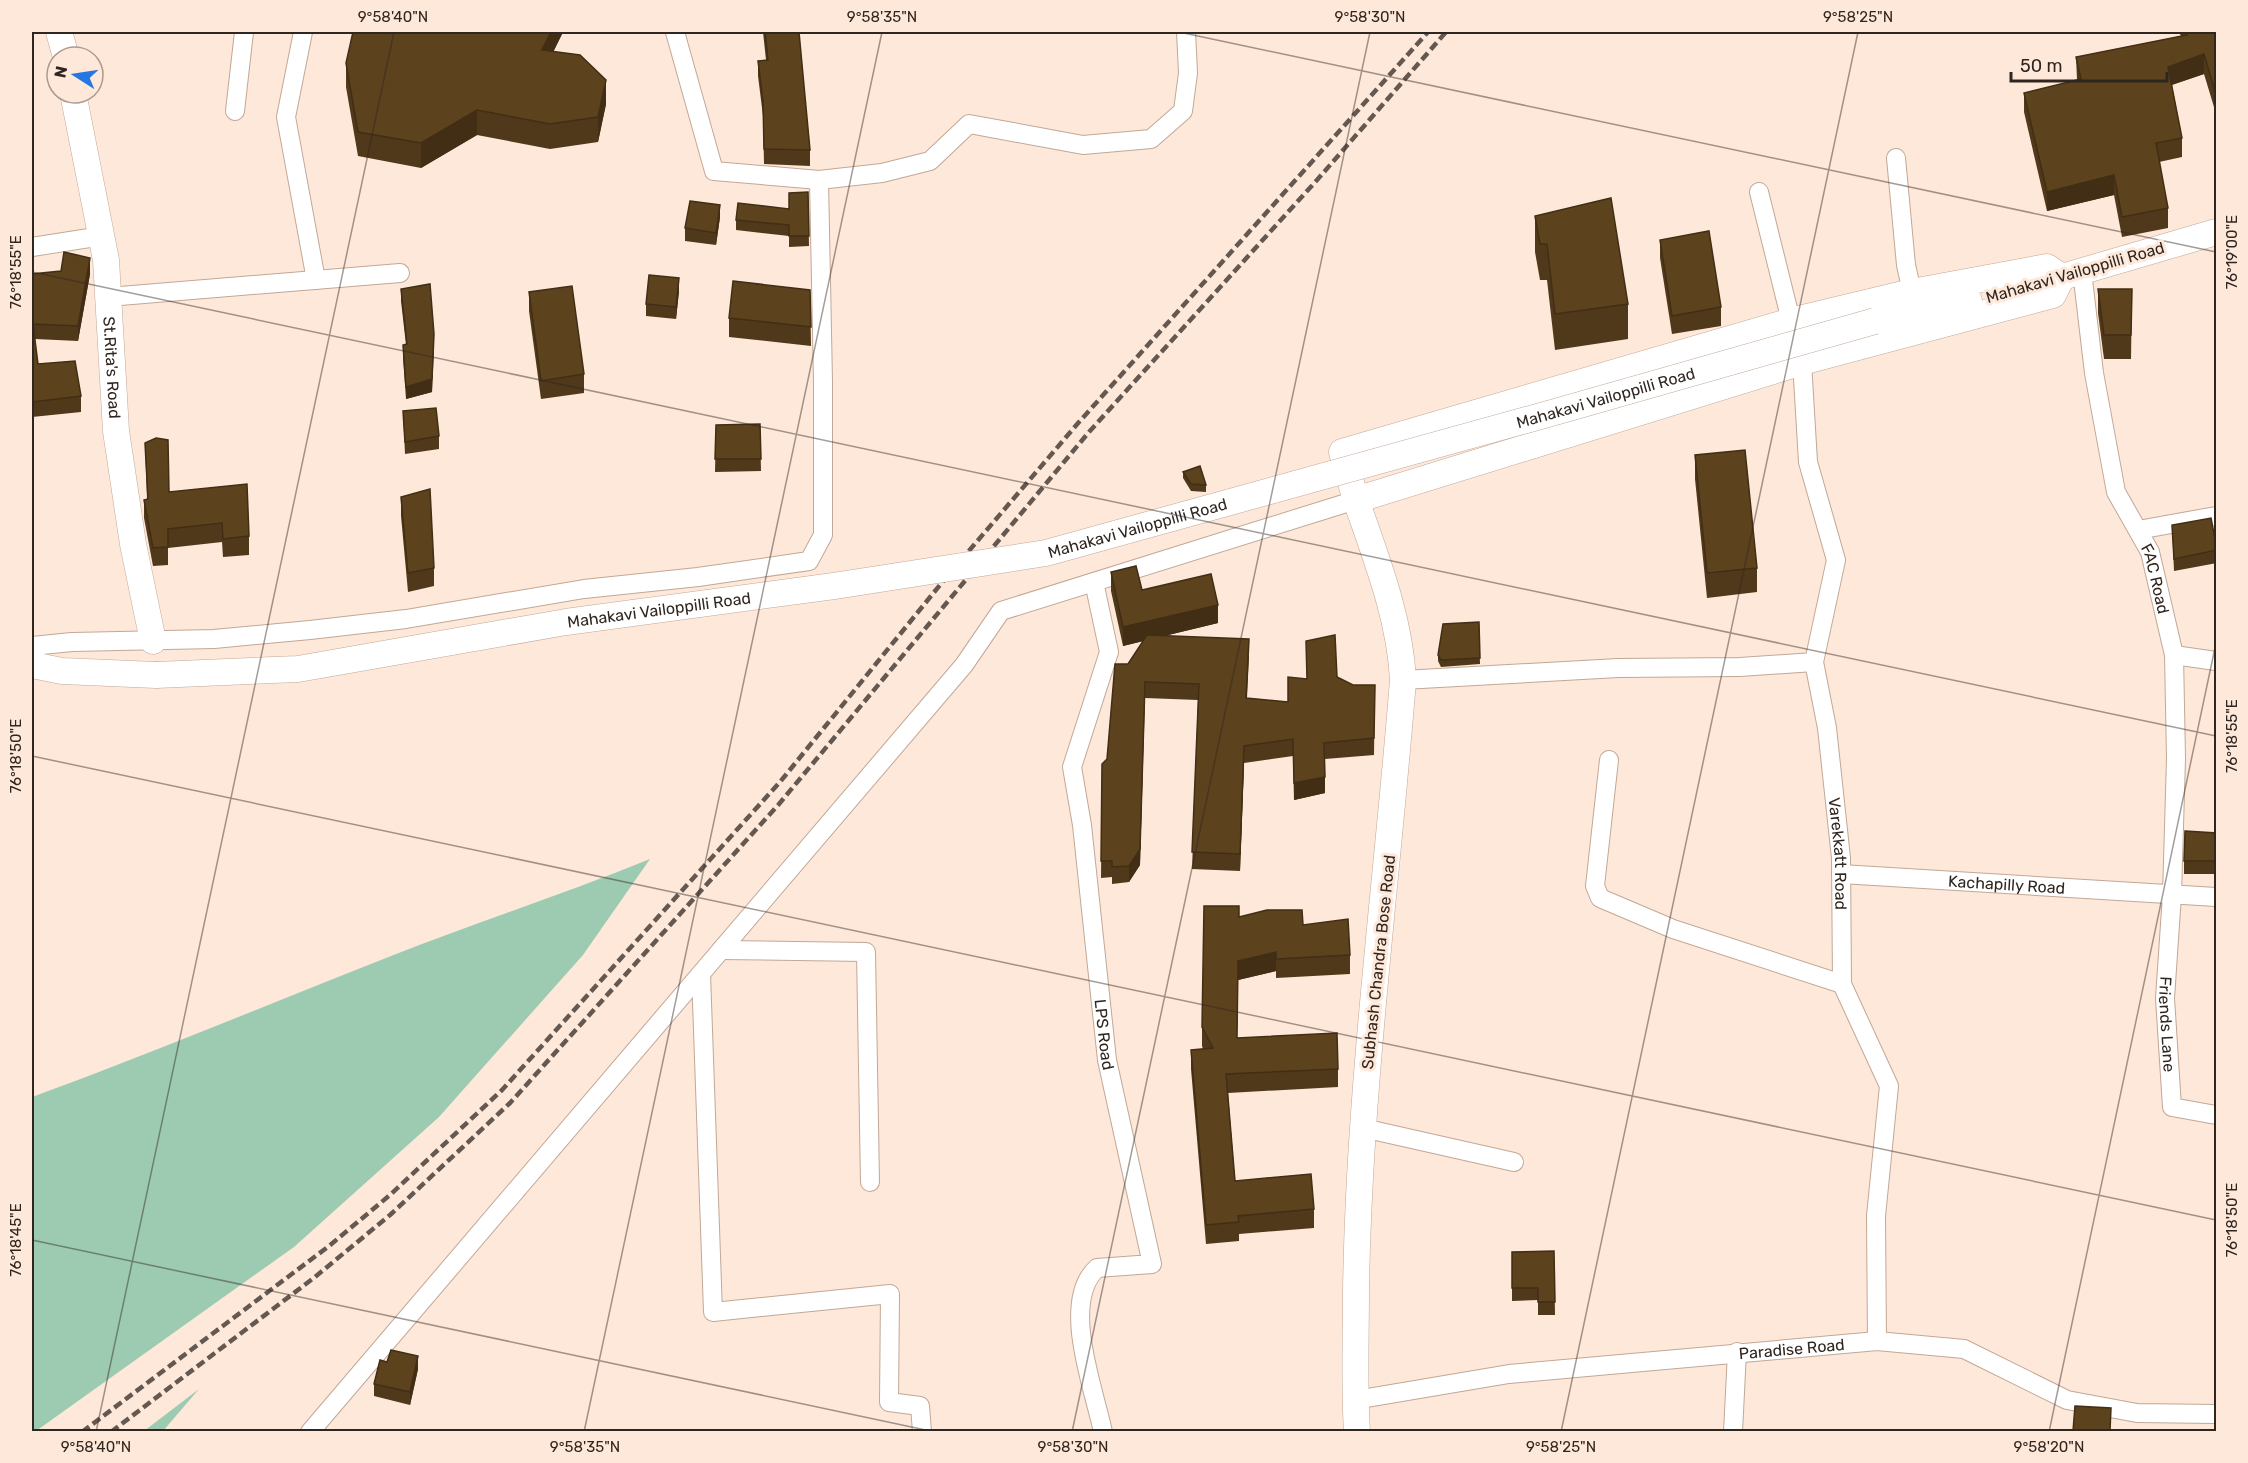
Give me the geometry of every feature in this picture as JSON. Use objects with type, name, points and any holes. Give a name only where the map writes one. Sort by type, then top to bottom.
[{"type":"main road","name":"St.Rita's Road","points":[[76,105],[102,236],[116,430],[133,544],[153,641]]},
{"type":"main road","name":"Mahakavi Vailoppilli Road","points":[[32,665],[62,671],[156,675],[298,669],[566,622],[834,586],[1046,553],[1875,321],[2006,293],[2217,232]]},
{"type":"main road","points":[[1356,500],[1802,362],[2053,295],[2072,274],[2047,267],[1912,292],[1791,321]]},
{"type":"main road","name":"Subhash Chandra Bose Road","points":[[1357,1431],[1355,1400],[1357,1229],[1363,1128],[1403,680],[1402,647],[1342,452],[1791,321]]},
{"type":"street","points":[[235,111],[244,32]]},
{"type":"street","points":[[303,32],[286,117],[316,280]]},
{"type":"street","points":[[675,32],[714,171],[819,180],[882,173],[930,161],[969,124],[1083,145],[1151,139],[1183,111],[1188,73],[1186,32]]},
{"type":"street","points":[[1896,158],[1906,265],[1912,292]]},
{"type":"street","points":[[32,646],[72,642],[214,639],[406,619],[584,589],[698,577],[809,561],[823,535],[819,180]]},
{"type":"street","points":[[1760,192],[1791,321]]},
{"type":"street","points":[[32,247],[102,236]]},
{"type":"street","points":[[108,297],[400,273]]},
{"type":"street","name":"FAC Road","points":[[2072,274],[2094,373],[2116,492],[2150,552],[2174,655],[2176,758],[2172,896]]},
{"type":"street","name":"Varekkatt Road","points":[[1802,362],[1808,462],[1836,560],[1814,662],[1827,728],[1841,874],[1842,984],[1889,1086],[1876,1216],[1877,1341]]},
{"type":"street","points":[[310,1431],[964,665],[1002,611],[1356,500]]},
{"type":"street","points":[[2138,530],[2217,516]]},
{"type":"street","name":"LPS Road","points":[[1094,582],[1109,652],[1072,767],[1082,825],[1107,1060],[1152,1264],[1097,1269],[1086,1283],[1080,1302],[1078,1326],[1103,1431]]},
{"type":"street","points":[[2174,655],[2217,661]]},
{"type":"street","points":[[1403,680],[1618,668],[1740,667],[1814,662]]},
{"type":"street","points":[[1609,760],[1595,886],[1600,898],[1673,929],[1842,984]]},
{"type":"street","name":"Kachapilly Road","points":[[1841,874],[2217,897]]},
{"type":"street","name":"Friends Lane","points":[[2172,896],[2165,998],[2172,1107],[2217,1115]]},
{"type":"street","points":[[721,950],[866,952],[870,1182]]},
{"type":"street","points":[[701,974],[713,1312],[890,1294],[889,1402],[920,1407],[922,1431]]},
{"type":"street","points":[[1363,1128],[1514,1162]]},
{"type":"street","name":"Paradise Road","points":[[1355,1400],[1509,1374],[1877,1341],[1965,1349],[2067,1400],[2136,1413],[2217,1414]]},
{"type":"street","points":[[1733,1431],[1737,1352]]},
{"type":"green space","points":[[650,859],[583,955],[439,1117],[294,1247],[36,1431],[32,1431],[32,1097],[423,944]]},
{"type":"green space","points":[[199,1389],[163,1431],[144,1431]]},
{"type":"building","points":[[353,32],[551,32],[542,50],[580,55],[606,80],[598,117],[550,124],[477,110],[421,143],[358,132],[346,63]]},
{"type":"building","points":[[765,32],[799,32],[810,150],[764,149],[763,101],[758,61],[768,60]]},
{"type":"building","points":[[2186,32],[2217,32],[2217,98],[2204,54],[2168,67],[2182,138],[2156,143],[2168,208],[2122,217],[2114,175],[2047,192],[2024,93],[2081,79],[2076,57],[2187,35]]},
{"type":"building","points":[[808,192],[809,236],[789,236],[789,225],[736,220],[738,203],[789,209],[789,193]]},
{"type":"building","points":[[1611,198],[1628,304],[1555,314],[1547,244],[1540,244],[1535,216]]},
{"type":"building","points":[[690,201],[720,205],[716,233],[685,228]]},
{"type":"building","points":[[1709,231],[1721,307],[1672,316],[1660,240]]},
{"type":"building","points":[[64,252],[90,258],[78,326],[33,324],[38,364],[75,361],[81,396],[32,402],[32,274],[61,271]]},
{"type":"building","points":[[649,275],[679,278],[676,307],[646,304]]},
{"type":"building","points":[[733,281],[810,290],[811,327],[729,318]]},
{"type":"building","points":[[430,284],[434,334],[432,379],[406,387],[403,345],[407,344],[401,289]]},
{"type":"building","points":[[572,286],[584,374],[541,381],[529,292]]},
{"type":"building","points":[[2098,289],[2132,289],[2131,335],[2104,335]]},
{"type":"building","points":[[436,408],[439,436],[405,442],[403,411]]},
{"type":"building","points":[[760,424],[761,459],[715,459],[716,425]]},
{"type":"building","points":[[156,438],[168,440],[169,492],[247,484],[249,536],[223,539],[222,523],[168,529],[168,547],[153,548],[144,500],[148,499],[145,443]]},
{"type":"building","points":[[1745,450],[1757,568],[1707,573],[1695,455]]},
{"type":"building","points":[[1200,466],[1206,485],[1191,484],[1183,472]]},
{"type":"building","points":[[430,489],[434,568],[408,573],[401,497]]},
{"type":"building","points":[[2211,518],[2217,550],[2174,559],[2172,525]]},
{"type":"building","points":[[1136,566],[1142,590],[1211,574],[1218,605],[1123,627],[1111,572]]},
{"type":"building","points":[[1479,622],[1480,658],[1441,660],[1438,655],[1443,624]]},
{"type":"building","points":[[1147,635],[1249,639],[1246,698],[1288,702],[1288,677],[1307,679],[1306,641],[1335,635],[1337,677],[1353,685],[1375,685],[1374,738],[1324,743],[1325,777],[1294,783],[1293,739],[1244,746],[1240,854],[1192,852],[1199,684],[1145,682],[1140,849],[1129,866],[1112,867],[1112,861],[1101,861],[1102,764],[1107,759],[1115,664],[1128,664]]},
{"type":"building","points":[[2185,831],[2217,833],[2217,861],[2184,861]]},
{"type":"building","points":[[1204,906],[1239,906],[1239,917],[1267,910],[1302,910],[1303,925],[1348,919],[1350,955],[1276,959],[1276,952],[1238,961],[1237,1038],[1337,1033],[1338,1069],[1226,1074],[1235,1181],[1311,1174],[1314,1209],[1238,1216],[1239,1222],[1206,1225],[1191,1050],[1213,1048],[1202,1027]]},
{"type":"building","points":[[1554,1251],[1555,1302],[1538,1302],[1538,1288],[1512,1288],[1512,1252]]},
{"type":"building","points":[[391,1350],[418,1356],[410,1392],[374,1384],[380,1360],[387,1362]]},
{"type":"building","points":[[2075,1406],[2111,1408],[2110,1431],[2073,1431]]},
{"type":"railway","points":[[82,1432],[329,1246],[390,1195],[502,1090],[780,782],[944,580],[1079,422],[1428,32]]},
{"type":"railway","points":[[111,1432],[315,1277],[390,1215],[510,1103],[779,804],[1089,432],[1317,180],[1446,32]]}]
